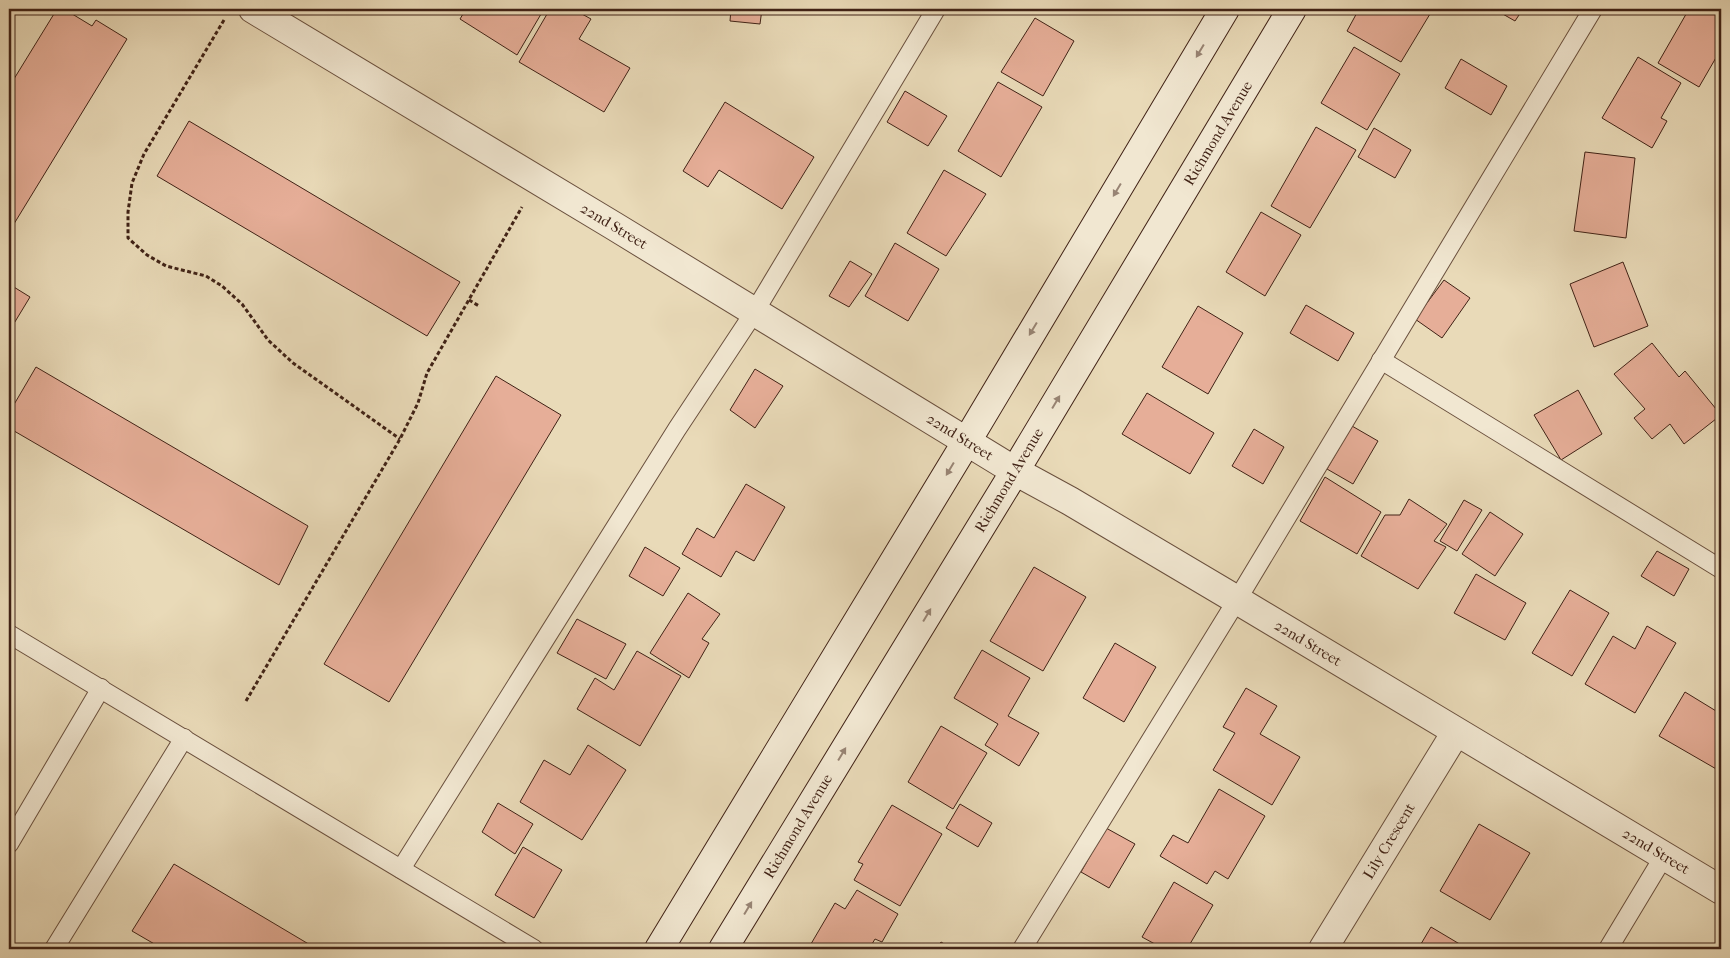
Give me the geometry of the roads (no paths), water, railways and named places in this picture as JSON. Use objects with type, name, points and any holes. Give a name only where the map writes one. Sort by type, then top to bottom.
[{"type":"main road","name":"22nd Street","points":[[252,9],[755,311],[1015,471],[1063,497],[1721,890]]},
{"type":"main road","points":[[659,949],[967,441],[1225,9]]},
{"type":"main road","name":"Richmond Avenue","points":[[723,949],[1015,471],[1292,9]]},
{"type":"main road","name":"Lily Crescent","points":[[1323,949],[1456,732]]},
{"type":"lane","points":[[401,869],[672,437],[755,311],[936,9]]},
{"type":"lane","points":[[1022,949],[1236,600],[1592,9]]},
{"type":"lane","points":[[1381,360],[1721,569]]},
{"type":"lane","points":[[9,634],[534,949]]},
{"type":"lane","points":[[9,844],[101,688]]},
{"type":"lane","points":[[54,949],[184,738]]},
{"type":"lane","points":[[1608,949],[1664,856]]}]
